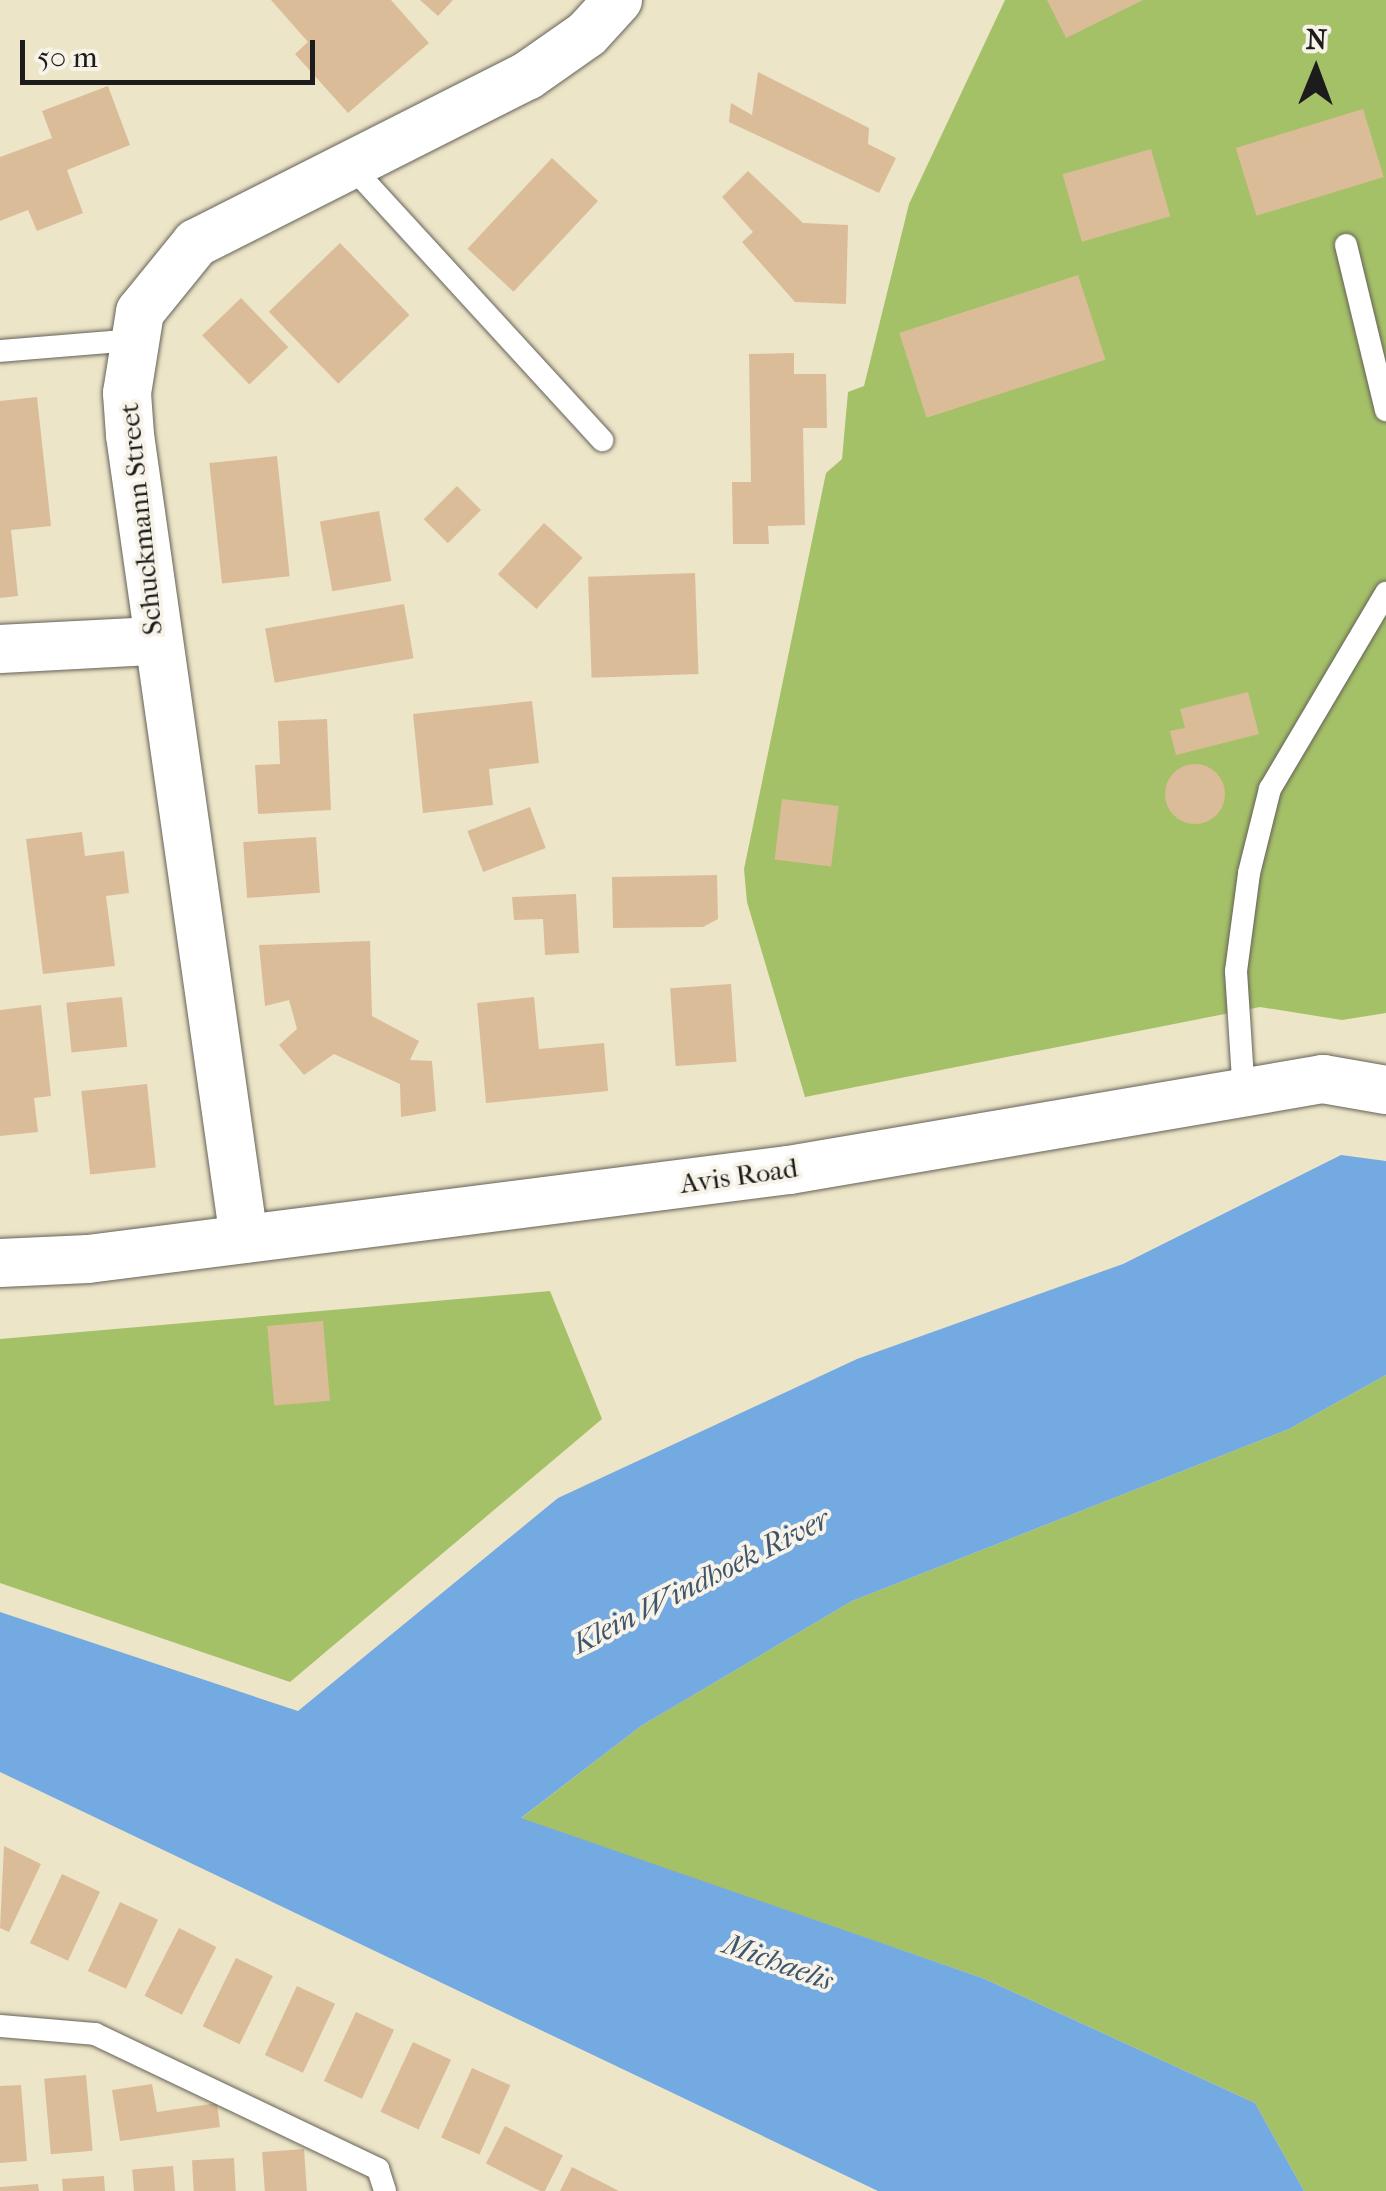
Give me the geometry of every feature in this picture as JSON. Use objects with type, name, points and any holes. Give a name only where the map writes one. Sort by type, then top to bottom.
[{"type":"street","name":"Schuckmann Street","points":[[244,1239],[154,641],[127,393],[134,340],[154,288],[196,244],[526,76],[588,34],[618,0]]},
{"type":"street","points":[[0,648],[154,641]]},
{"type":"street","name":"Avis Road","points":[[0,1263],[88,1259],[789,1170],[1322,1079],[1386,1090]]},
{"type":"street","name":"Avis Road","points":[[0,1289],[88,1259]]},
{"type":"lane","points":[[351,166],[602,440]]},
{"type":"lane","points":[[1346,244],[1386,410]]},
{"type":"lane","points":[[0,352],[134,340]]},
{"type":"lane","points":[[1244,1094],[1236,972],[1249,873],[1270,789],[1386,593]]},
{"type":"lane","points":[[0,2026],[95,2034],[378,2169],[385,2191]]},
{"type":"green space","points":[[1005,0],[1386,0],[1386,1013],[1342,1020],[1260,1007],[805,1097],[747,902],[744,869],[826,473],[842,459],[848,392],[864,386],[909,204]]},
{"type":"green space","points":[[550,1291],[602,1419],[290,1682],[0,1583],[0,1339]]},
{"type":"green space","points":[[1386,1375],[1386,2191],[1304,2191],[1255,2103],[985,1979],[520,1819],[641,1726],[852,1601],[1289,1429]]},
{"type":"water","points":[[1341,1155],[1386,1161],[1386,1375],[1289,1429],[852,1601],[641,1726],[521,1818],[985,1979],[1255,2103],[1304,2191],[878,2191],[0,1772],[0,1612],[298,1711],[558,1498],[857,1359],[1123,1264]]},
{"type":"building","points":[[271,0],[391,0],[429,43],[348,113],[295,54],[308,42]]},
{"type":"building","points":[[420,0],[453,0],[438,16]]},
{"type":"building","points":[[1047,0],[1143,0],[1066,38]]},
{"type":"building","points":[[758,72],[869,128],[868,144],[896,158],[879,193],[729,122],[731,103],[752,115]]},
{"type":"building","points":[[108,86],[130,145],[67,170],[83,213],[37,231],[28,210],[0,221],[0,157],[52,138],[42,111]]},
{"type":"building","points":[[1363,109],[1384,177],[1257,216],[1236,148]]},
{"type":"building","points":[[1151,149],[1170,216],[1082,242],[1063,174]]},
{"type":"building","points":[[552,158],[598,201],[514,292],[467,249]]},
{"type":"building","points":[[748,171],[803,223],[848,225],[846,304],[795,302],[742,242],[753,232],[722,197]]},
{"type":"building","points":[[340,243],[409,315],[338,384],[269,312]]},
{"type":"building","points":[[1078,275],[1106,360],[927,418],[899,333]]},
{"type":"building","points":[[241,298],[288,347],[249,384],[202,336]]},
{"type":"building","points":[[794,353],[794,374],[826,374],[827,428],[803,428],[805,525],[768,526],[769,544],[733,544],[732,482],[751,482],[749,354]]},
{"type":"building","points":[[37,397],[51,526],[11,530],[18,596],[0,598],[0,401]]},
{"type":"building","points":[[277,456],[290,576],[222,583],[209,463]]},
{"type":"building","points":[[457,486],[481,510],[448,543],[424,519]]},
{"type":"building","points":[[379,511],[391,581],[332,591],[320,521]]},
{"type":"building","points":[[544,523],[583,558],[536,609],[498,574]]},
{"type":"building","points":[[695,573],[699,674],[592,678],[588,577]]},
{"type":"building","points":[[404,604],[414,658],[275,683],[265,628]]},
{"type":"building","points":[[1248,692],[1259,734],[1176,755],[1170,731],[1185,728],[1180,709]]},
{"type":"building","points":[[532,701],[539,763],[489,769],[493,805],[423,813],[413,714]]},
{"type":"building","points":[[327,719],[331,810],[258,814],[255,765],[280,764],[278,721]]},
{"type":"building","points":[[1195,764],[1216,773],[1225,794],[1216,815],[1195,824],[1174,815],[1165,794],[1174,773]]},
{"type":"building","points":[[782,799],[839,806],[831,866],[775,860]]},
{"type":"building","points":[[530,807],[546,848],[483,872],[467,831]]},
{"type":"building","points":[[82,832],[85,856],[124,851],[129,893],[106,896],[115,966],[43,974],[26,839]]},
{"type":"building","points":[[316,837],[320,893],[247,898],[243,842]]},
{"type":"building","points":[[717,875],[718,919],[703,927],[613,928],[612,877]]},
{"type":"building","points":[[576,894],[579,953],[545,955],[543,919],[514,920],[512,897]]},
{"type":"building","points":[[370,941],[372,1016],[419,1041],[410,1060],[432,1061],[436,1111],[401,1117],[400,1084],[334,1054],[304,1075],[279,1045],[297,1029],[289,1000],[265,1006],[259,945]]},
{"type":"building","points":[[731,984],[736,1062],[676,1066],[670,988]]},
{"type":"building","points":[[122,997],[127,1047],[72,1053],[66,1003]]},
{"type":"building","points":[[534,997],[539,1049],[604,1043],[608,1091],[486,1103],[477,1003]]},
{"type":"building","points":[[41,1005],[51,1096],[34,1098],[38,1132],[0,1136],[0,1010]]},
{"type":"building","points":[[147,1084],[156,1168],[90,1174],[81,1091]]},
{"type":"building","points":[[323,1321],[330,1401],[274,1406],[267,1326]]},
{"type":"building","points":[[4,1846],[41,1864],[9,1932],[0,1928]]},
{"type":"building","points":[[62,1874],[100,1892],[68,1961],[30,1943]]},
{"type":"building","points":[[120,1902],[158,1920],[126,1989],[88,1971]]},
{"type":"building","points":[[179,1928],[216,1947],[182,2015],[144,1996]]},
{"type":"building","points":[[236,1958],[273,1976],[240,2044],[203,2026]]},
{"type":"building","points":[[297,1986],[335,2004],[303,2073],[265,2055]]},
{"type":"building","points":[[356,2012],[394,2030],[362,2099],[324,2081]]},
{"type":"building","points":[[413,2042],[451,2060],[419,2130],[380,2112]]},
{"type":"building","points":[[472,2068],[510,2085],[479,2155],[441,2137]]},
{"type":"building","points":[[86,2075],[93,2151],[51,2154],[44,2079]]},
{"type":"building","points":[[152,2084],[157,2112],[217,2103],[220,2127],[120,2141],[112,2090]]},
{"type":"building","points":[[21,2085],[27,2161],[0,2163],[0,2086]]},
{"type":"building","points":[[505,2126],[563,2156],[545,2191],[486,2163]]},
{"type":"building","points":[[304,2149],[307,2191],[265,2191],[262,2152]]},
{"type":"building","points":[[234,2158],[236,2191],[194,2191],[192,2160]]},
{"type":"building","points":[[173,2166],[175,2191],[134,2191],[132,2170]]},
{"type":"building","points":[[572,2167],[619,2191],[560,2191]]},
{"type":"building","points":[[104,2176],[105,2191],[63,2191],[62,2179]]},
{"type":"building","points":[[38,2184],[39,2191],[0,2191],[0,2187]]},
{"type":"water label","name":"Klein Windhoek River","points":[[701,1582]]},
{"type":"water label","name":"Michaelis","points":[[778,1963]]}]
